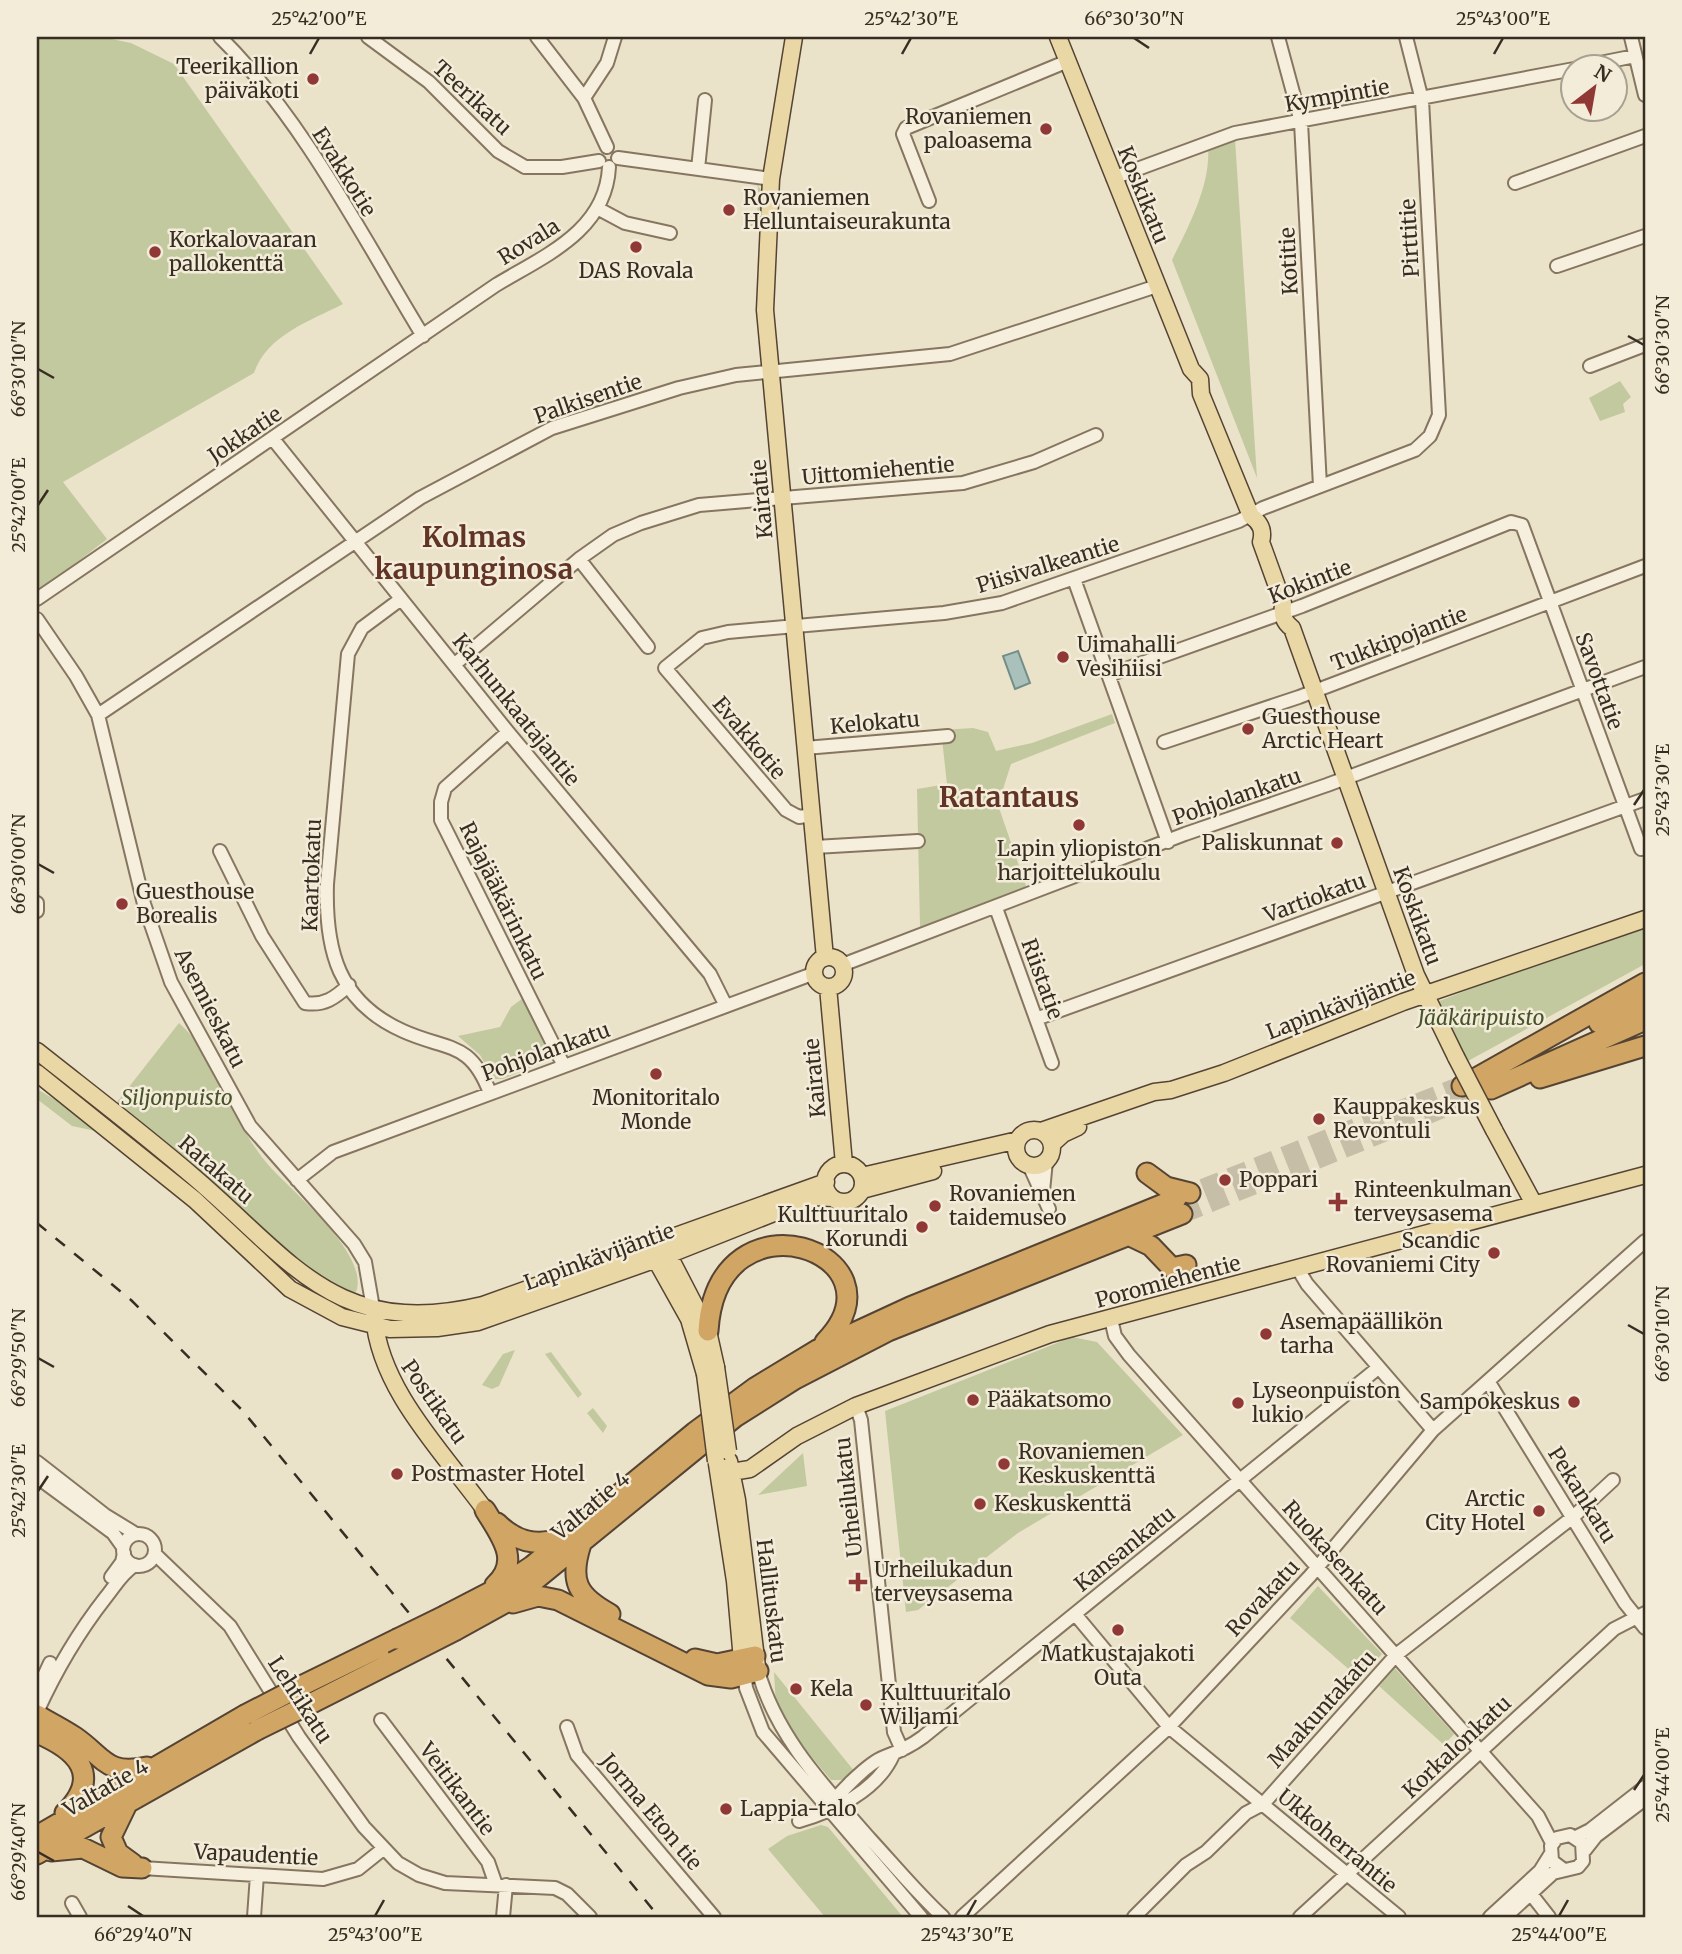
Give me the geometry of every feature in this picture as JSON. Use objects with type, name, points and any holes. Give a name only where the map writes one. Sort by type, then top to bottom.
[{"type":"highway","points":[[1462,1086],[1645,983]]},
{"type":"highway","points":[[1489,1086],[1645,1002]]},
{"type":"highway","points":[[1489,1086],[1645,1020]]},
{"type":"highway","points":[[1489,1086],[1645,1046]]},
{"type":"highway","points":[[1128,1236],[1152,1247],[1172,1268],[1186,1265],[1175,1262],[1163,1243],[1164,1233],[1181,1205],[1166,1187],[1147,1172],[1145,1199],[1133,1216]]},
{"type":"highway","name":"Valtatie 4","points":[[575,1539],[695,1432],[756,1387],[817,1350],[910,1307],[1133,1216],[1181,1205]]},
{"type":"highway","name":"Valtatie 4","points":[[307,1694],[393,1662],[451,1623],[490,1602],[735,1417],[823,1363],[888,1331],[1128,1236],[1181,1205]]},
{"type":"highway","points":[[708,1331],[709,1305],[726,1272],[754,1252],[790,1245],[815,1252],[826,1260],[836,1268],[847,1289],[845,1316],[817,1350]]},
{"type":"highway","points":[[485,1510],[512,1536],[526,1542],[547,1543],[575,1539],[575,1574],[578,1587],[590,1601],[698,1660],[717,1664],[750,1665]]},
{"type":"highway","points":[[485,1510],[506,1544],[510,1563],[490,1602]]},
{"type":"highway","points":[[490,1602],[530,1597],[551,1598],[697,1671],[717,1677],[750,1665]]},
{"type":"highway","name":"Valtatie 4","points":[[43,1832],[155,1766],[251,1723],[307,1694],[397,1639],[451,1623]]},
{"type":"highway","points":[[37,1714],[74,1736],[113,1768],[128,1770],[155,1766]]},
{"type":"highway","name":"Valtatie 4","points":[[37,1855],[127,1805],[251,1723]]},
{"type":"highway","points":[[37,1733],[69,1750],[80,1765],[84,1778],[78,1801],[43,1832]]},
{"type":"highway","points":[[112,1850],[127,1805]]},
{"type":"highway","points":[[37,1855],[67,1848],[112,1850],[142,1868]]},
{"type":"main road","name":"Kairatie","points":[[794,37],[771,179],[765,310],[825,958]]},
{"type":"main road","name":"Koskikatu","points":[[1058,37],[1191,369],[1191,382],[1201,394],[1251,516],[1251,531],[1261,542],[1285,609],[1286,624],[1292,628],[1426,995],[1534,1204]]},
{"type":"main road","name":"Lapinkävijäntie","points":[[1041,1131],[1154,1092],[1171,1090],[1253,1062],[1426,995],[1645,919]]},
{"type":"main road","points":[[825,958],[834,959],[842,965],[843,978],[837,985],[828,987],[817,981],[817,964],[825,958]]},
{"type":"main road","name":"Kairatie","points":[[828,987],[844,1164]]},
{"type":"main road","name":"Ratakatu","points":[[37,1051],[177,1162],[306,1279],[341,1298],[373,1308]]},
{"type":"main road","name":"Ratakatu","points":[[37,1073],[195,1200],[290,1289],[342,1317],[374,1326]]},
{"type":"main road","name":"Lapinkävijäntie","points":[[1052,1144],[1063,1134],[1157,1100],[1171,1090]]},
{"type":"main road","points":[[862,1183],[854,1167],[844,1164],[832,1170],[826,1182],[832,1198],[849,1202],[862,1183],[1017,1146],[1028,1130],[1041,1131],[1052,1144],[1046,1161],[1029,1165],[1017,1146]]},
{"type":"main road","name":"Poromiehentie","points":[[724,1464],[750,1469],[797,1436],[856,1406],[1050,1334],[1645,1175]]},
{"type":"main road","name":"Lapinkävijäntie","points":[[373,1308],[427,1313],[472,1308],[826,1182]]},
{"type":"main road","name":"Lapinkävijäntie","points":[[374,1326],[405,1330],[468,1325],[661,1258],[814,1197],[832,1198]]},
{"type":"main road","name":"Hallituskatu","points":[[655,1242],[711,1371]]},
{"type":"main road","name":"Hallituskatu","points":[[661,1258],[708,1331],[735,1581],[750,1665]]},
{"type":"main road","name":"Postikatu","points":[[373,1308],[374,1326],[384,1366],[400,1394],[485,1510]]},
{"type":"street","name":"Evakkotie","points":[[220,37],[237,53],[299,134],[423,336]]},
{"type":"street","name":"Teerikatu","points":[[368,37],[429,82],[498,151],[525,167],[562,167],[608,162],[698,169],[771,179]]},
{"type":"street","points":[[537,37],[584,98],[607,63],[615,37]]},
{"type":"street","name":"Kotitie","points":[[1278,37],[1301,122],[1320,486]]},
{"type":"street","name":"Pirttitie","points":[[1406,37],[1422,100],[1438,415],[1430,436]]},
{"type":"street","points":[[1631,37],[1645,95]]},
{"type":"street","points":[[1630,57],[1635,56]]},
{"type":"street","points":[[929,201],[903,134],[906,128],[1068,61]]},
{"type":"street","name":"Kympintie","points":[[1113,178],[1213,139],[1560,72]]},
{"type":"street","name":"Rovala","points":[[473,301],[572,239],[583,230],[597,208],[608,162],[599,152],[607,147],[584,98]]},
{"type":"street","points":[[698,169],[705,100]]},
{"type":"street","points":[[1515,183],[1645,136]]},
{"type":"street","points":[[597,208],[625,223],[670,233]]},
{"type":"street","points":[[1557,266],[1645,236]]},
{"type":"street","name":"Palkisentie","points":[[98,715],[420,498],[552,428],[679,388],[736,374],[950,354],[1157,286]]},
{"type":"street","name":"Jokkatie","points":[[37,600],[473,301]]},
{"type":"street","points":[[1590,366],[1645,345]]},
{"type":"street","name":"Uittomiehentie","points":[[455,664],[579,559],[613,535],[671,513],[699,505],[963,483],[1034,463],[1096,435]]},
{"type":"street","name":"Piisivalkeantie","points":[[665,668],[702,638],[966,610],[1002,603],[1251,516],[1415,450],[1430,436]]},
{"type":"street","name":"Karhunkaatajantie","points":[[273,439],[508,732],[710,974],[726,1006]]},
{"type":"street","name":"Kokintie","points":[[1109,676],[1511,522],[1522,525]]},
{"type":"street","name":"Savottatie","points":[[1522,525],[1641,849]]},
{"type":"street","points":[[579,559],[648,647]]},
{"type":"street","name":"Tukkipojantie","points":[[1164,741],[1314,691],[1645,566]]},
{"type":"street","points":[[1074,579],[1168,842]]},
{"type":"street","name":"Kaartokatu","points":[[401,599],[362,628],[348,654],[326,919],[332,958],[365,1006],[387,1023],[466,1054],[477,1066],[490,1093]]},
{"type":"street","name":"Asemieskatu","points":[[37,620],[98,715],[161,958],[243,1115],[354,1244],[365,1262],[373,1308]]},
{"type":"street","name":"Pohjolankatu","points":[[842,965],[1645,667]]},
{"type":"street","name":"Evakkotie","points":[[665,668],[786,810],[799,817],[813,816]]},
{"type":"street","name":"Rajajääkärinkatu","points":[[508,732],[446,788],[441,802],[441,820],[564,1066]]},
{"type":"street","name":"Kelokatu","points":[[805,748],[948,736]]},
{"type":"street","name":"Vartiokatu","points":[[1036,1019],[1645,799]]},
{"type":"street","points":[[815,847],[918,841]]},
{"type":"street","points":[[220,851],[262,936],[305,1003],[318,1005],[329,1001],[349,985]]},
{"type":"street","points":[[37,903],[37,911]]},
{"type":"street","name":"Riistatie","points":[[996,908],[1052,1063]]},
{"type":"street","name":"Pohjolankatu","points":[[297,1180],[332,1152],[815,973]]},
{"type":"street","points":[[1046,1161],[1043,1192],[1049,1209]]},
{"type":"street","points":[[1029,1165],[1037,1187],[1043,1192]]},
{"type":"street","name":"Rovakatu","points":[[962,1917],[1169,1727],[1318,1567],[1433,1430],[1645,1241]]},
{"type":"street","points":[[1298,1269],[1307,1284],[1433,1430]]},
{"type":"street","name":"Ruokasenkatu","points":[[1111,1319],[1115,1336],[1129,1356],[1540,1818],[1551,1824],[1560,1843]]},
{"type":"street","name":"Kansankatu","points":[[799,1821],[827,1811],[888,1766],[898,1753],[923,1737],[1378,1368]]},
{"type":"street","name":"Pekankatu","points":[[1488,1381],[1573,1517],[1640,1615],[1645,1628]]},
{"type":"street","name":"Urheilukatu","points":[[856,1406],[861,1420],[898,1753]]},
{"type":"street","points":[[37,1462],[105,1515],[136,1534],[151,1539],[155,1554],[152,1560],[122,1576],[77,1634],[60,1661],[37,1714]]},
{"type":"street","points":[[37,1477],[104,1527],[139,1566]]},
{"type":"street","name":"Maakuntakatu","points":[[1133,1917],[1186,1865],[1206,1852],[1246,1813],[1263,1804],[1396,1655],[1573,1517],[1613,1480]]},
{"type":"street","points":[[37,1691],[58,1649],[116,1571],[127,1539],[136,1534]]},
{"type":"street","name":"Lehtikatu","points":[[155,1554],[177,1578],[204,1598],[230,1626],[299,1737],[383,1849]]},
{"type":"street","name":"Lehtikatu","points":[[139,1566],[177,1578]]},
{"type":"street","name":"Ukkoherrantie","points":[[1075,1614],[1169,1727],[1399,1917]]},
{"type":"street","name":"Korkalonkatu","points":[[1300,1917],[1614,1629],[1640,1615]]},
{"type":"street","name":"Hallituskatu","points":[[750,1665],[783,1732],[839,1802],[925,1901],[943,1917]]},
{"type":"street","name":"Hallituskatu","points":[[750,1665],[753,1712],[763,1732],[827,1811],[921,1917]]},
{"type":"street","name":"Veitikantie","points":[[381,1720],[488,1862],[501,1885],[503,1917]]},
{"type":"street","name":"Jorma Eton tie","points":[[567,1727],[577,1755],[714,1917]]},
{"type":"street","points":[[1490,1917],[1541,1871],[1560,1843],[1590,1830],[1645,1787]]},
{"type":"street","points":[[1505,1917],[1553,1874],[1578,1867],[1583,1861],[1585,1850],[1596,1836],[1645,1799]]},
{"type":"street","points":[[1560,1843],[1585,1850]]},
{"type":"street","points":[[1560,1843],[1552,1861],[1564,1870]]},
{"type":"street","points":[[383,1849],[406,1868],[432,1881],[560,1889],[590,1917]]},
{"type":"street","name":"Vapaudentie","points":[[142,1868],[323,1879],[358,1869],[383,1849]]},
{"type":"street","points":[[254,1917],[257,1875]]},
{"type":"street","points":[[1531,1894],[1549,1917]]},
{"type":"street","points":[[72,1903],[80,1917]]},
{"type":"green space","points":[[37,37],[102,37],[131,43],[174,64],[343,304],[279,339],[260,360],[254,373],[63,482],[107,539],[40,591],[37,588]]},
{"type":"green space","points":[[1235,139],[1257,478],[1172,260],[1202,191],[1208,147]]},
{"type":"green space","points":[[754,181],[762,191],[759,226],[756,230],[743,231],[744,225],[757,220],[758,187]]},
{"type":"green space","points":[[1620,381],[1631,397],[1623,404],[1625,412],[1600,421],[1589,398]]},
{"type":"green space","points":[[1112,714],[1115,723],[1011,764],[998,805],[1027,889],[920,927],[917,789],[947,784],[941,730],[973,728],[988,732],[996,751],[1032,743]]},
{"type":"green space","name":"Jääkäripuisto","points":[[1645,920],[1645,964],[1468,1061],[1437,1002]]},
{"type":"green space","points":[[523,998],[553,1058],[503,1079],[494,1079],[480,1055],[458,1036],[500,1027],[511,1007]]},
{"type":"green space","name":"Siljonpuisto","points":[[179,1023],[193,1038],[216,1074],[257,1151],[342,1243],[357,1277],[356,1292],[340,1290],[315,1277],[114,1106]]},
{"type":"green space","points":[[37,1089],[64,1105],[96,1131],[72,1126],[37,1099]]},
{"type":"green space","name":"Keskuskenttä","points":[[1072,1337],[1097,1342],[1183,1435],[1018,1533],[918,1610],[906,1612],[885,1411]]},
{"type":"green space","points":[[515,1350],[499,1386],[492,1389],[482,1385],[503,1354]]},
{"type":"green space","points":[[551,1352],[582,1394],[578,1398],[545,1354]]},
{"type":"green space","points":[[593,1408],[607,1426],[603,1433],[587,1413]]},
{"type":"green space","points":[[803,1453],[807,1486],[758,1495]]},
{"type":"green space","points":[[1318,1586],[1382,1654],[1360,1679],[1290,1618]]},
{"type":"green space","points":[[1394,1667],[1454,1734],[1444,1745],[1379,1686]]},
{"type":"green space","points":[[774,1672],[855,1772],[843,1780],[831,1780],[788,1729],[776,1706]]},
{"type":"green space","points":[[821,1825],[828,1827],[903,1917],[825,1917],[768,1849],[787,1836]]},
{"type":"water","points":[[1018,651],[1030,683],[1015,689],[1003,656]]},
{"type":"tunnel","points":[[1176,1199],[1478,1079]]},
{"type":"tunnel","points":[[1182,1214],[1491,1089]]},
{"type":"railway","points":[[37,1223],[131,1300],[242,1410],[659,1917]]},
{"type":"place","name":"Teerikallion päiväkoti","points":[[313,79]]},
{"type":"place","name":"Rovaniemen paloasema","points":[[1046,129]]},
{"type":"place","name":"Rovaniemen Helluntaiseurakunta","points":[[729,210]]},
{"type":"place","name":"DAS Rovala","points":[[636,247]]},
{"type":"place","name":"Korkalovaaran pallokenttä","points":[[155,252]]},
{"type":"place","name":"Uimahalli Vesihiisi","points":[[1063,657]]},
{"type":"place","name":"Guesthouse Arctic Heart","points":[[1248,729]]},
{"type":"place","name":"Lapin yliopiston harjoittelukoulu","points":[[1079,825]]},
{"type":"place","name":"Paliskunnat","points":[[1337,843]]},
{"type":"place","name":"Guesthouse Borealis","points":[[122,904]]},
{"type":"place","name":"Monitoritalo Monde","points":[[656,1074]]},
{"type":"place","name":"Kauppakeskus Revontuli","points":[[1319,1119]]},
{"type":"place","name":"Poppari","points":[[1225,1180]]},
{"type":"place","name":"Rinteenkulman terveysasema","points":[[1338,1202]]},
{"type":"place","name":"Rovaniemen taidemuseo","points":[[935,1206]]},
{"type":"place","name":"Kulttuuritalo Korundi","points":[[922,1227]]},
{"type":"place","name":"Scandic Rovaniemi City","points":[[1494,1253]]},
{"type":"place","name":"Asemapäällikön tarha","points":[[1266,1334]]},
{"type":"place","name":"Pääkatsomo","points":[[973,1400]]},
{"type":"place","name":"Sampokeskus","points":[[1574,1402]]},
{"type":"place","name":"Lyseonpuiston lukio","points":[[1238,1403]]},
{"type":"place","name":"Rovaniemen Keskuskenttä","points":[[1004,1464]]},
{"type":"place","name":"Postmaster Hotel","points":[[397,1474]]},
{"type":"place","name":"Keskuskenttä","points":[[980,1504]]},
{"type":"place","name":"Arctic City Hotel","points":[[1539,1511]]},
{"type":"place","name":"Urheilukadun terveysasema","points":[[858,1582]]},
{"type":"place","name":"Matkustajakoti Outa","points":[[1118,1630]]},
{"type":"place","name":"Kela","points":[[796,1689]]},
{"type":"place","name":"Kulttuuritalo Wiljami","points":[[866,1705]]},
{"type":"place","name":"Lappia-talo","points":[[726,1809]]},
{"type":"district","name":"Kolmas kaupunginosa","points":[[474,553]]},
{"type":"district","name":"Ratantaus","points":[[1009,797]]}]
